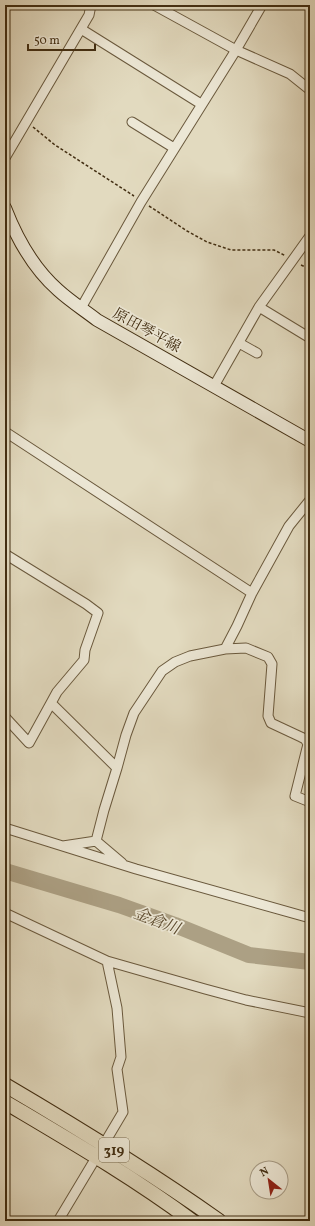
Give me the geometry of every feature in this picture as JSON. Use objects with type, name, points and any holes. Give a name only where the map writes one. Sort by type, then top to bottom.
[{"type":"highway","name":"319","points":[[5,1085],[100,1150],[147,1189],[192,1221]]},
{"type":"highway","name":"319","points":[[5,1102],[154,1176],[219,1221]]},
{"type":"main road","name":"原田琴平線","points":[[5,208],[13,228],[27,254],[44,277],[81,308],[97,320],[310,441]]},
{"type":"street","points":[[5,158],[89,15],[91,5]]},
{"type":"street","points":[[154,5],[236,50],[290,74],[310,90]]},
{"type":"street","points":[[81,308],[141,201],[236,50],[262,5]]},
{"type":"street","points":[[81,29],[201,104]]},
{"type":"street","points":[[132,122],[174,148]]},
{"type":"street","points":[[214,386],[259,307],[310,236]]},
{"type":"street","points":[[259,307],[286,328],[310,338]]},
{"type":"street","points":[[239,343],[257,353]]},
{"type":"street","points":[[5,436],[7,433],[252,593]]},
{"type":"street","points":[[225,649],[252,593],[289,526],[310,500]]},
{"type":"street","points":[[5,554],[98,613],[85,650],[84,660],[57,692],[29,743],[5,717]]},
{"type":"street","points":[[96,841],[126,735],[134,713],[162,671],[175,662],[190,656],[225,649],[246,648],[268,657],[272,664],[268,716],[271,723],[301,737],[308,744],[296,796],[310,802]]},
{"type":"street","points":[[51,703],[117,768]]},
{"type":"street","points":[[5,828],[124,866],[310,918]]},
{"type":"street","points":[[61,846],[96,841],[124,866]]},
{"type":"street","points":[[5,913],[107,961],[246,1000],[310,1012]]},
{"type":"street","points":[[58,1221],[123,1112],[117,1069],[121,1057],[117,1008],[107,961]]},
{"type":"path","points":[[27,122],[55,145],[187,231],[207,242],[232,250],[274,250],[310,269]]},
{"type":"waterway","name":"金倉川","points":[[5,871],[119,905],[175,925],[249,955],[310,962]]}]
